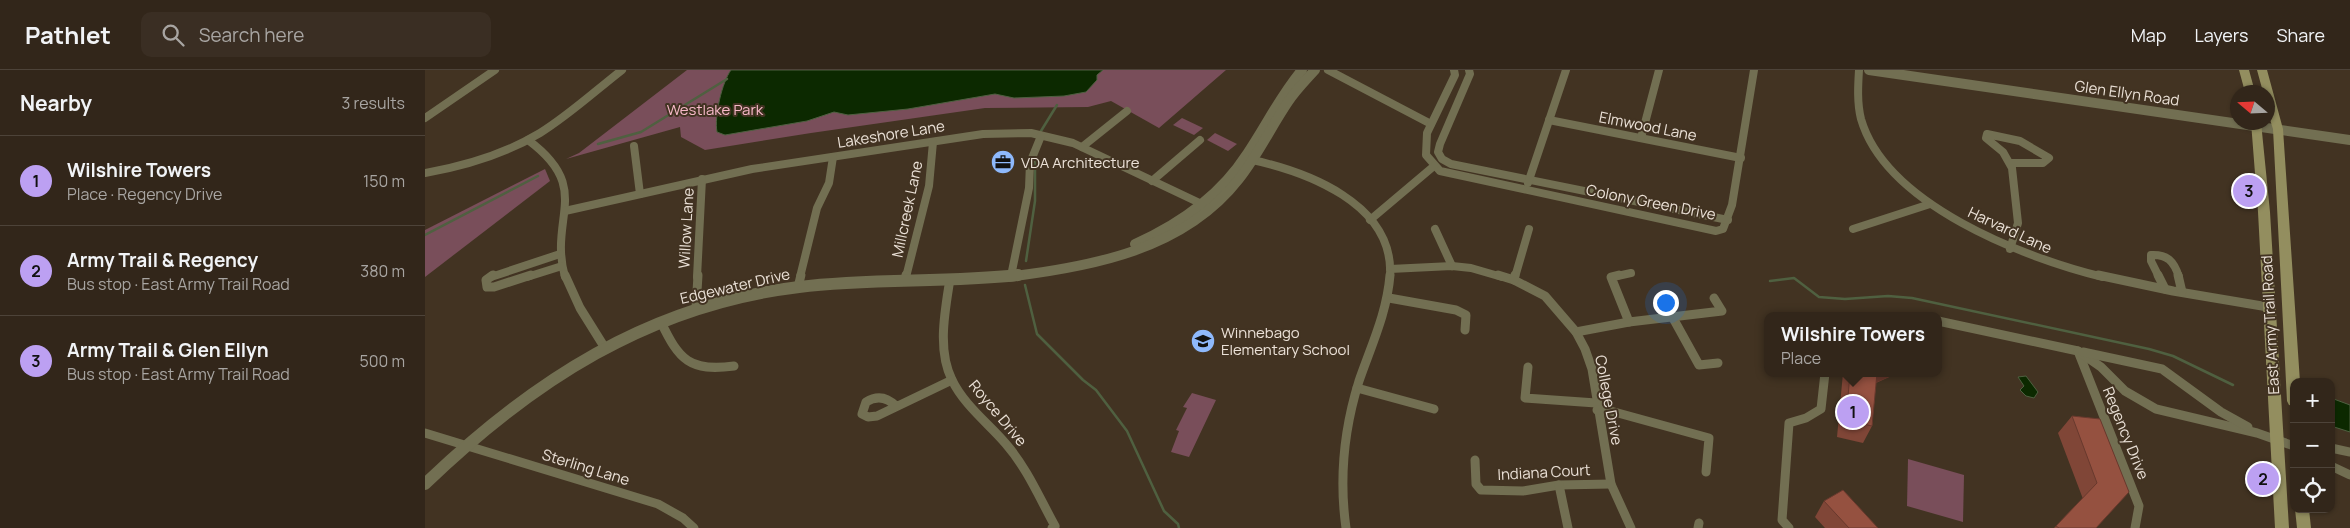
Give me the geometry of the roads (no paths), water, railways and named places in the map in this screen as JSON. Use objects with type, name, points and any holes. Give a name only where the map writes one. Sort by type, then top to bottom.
[{"type":"main road","points":[[2244,70],[2248,85]]},
{"type":"main road","name":"East Army Trail Road","points":[[2262,70],[2278,130],[2293,378]]},
{"type":"main road","name":"East Army Trail Road","points":[[2257,130],[2264,212],[2281,528]]},
{"type":"main road","points":[[2302,513],[2304,528]]},
{"type":"street","points":[[425,118],[495,70]]},
{"type":"street","points":[[425,173],[453,168],[480,160],[528,140],[622,70]]},
{"type":"street","name":"Edgewater Drive","points":[[1249,159],[1279,100],[1302,70]]},
{"type":"street","name":"Edgewater Drive","points":[[425,484],[464,446],[527,396],[605,348],[696,308],[798,287],[1011,276],[1075,267],[1120,257],[1145,248],[1196,220],[1207,206],[1225,197],[1289,101],[1315,70]]},
{"type":"street","points":[[1328,70],[1431,124]]},
{"type":"street","points":[[1370,220],[1434,166],[1426,155],[1427,133],[1455,75],[1454,70]]},
{"type":"street","name":"Colony Green Drive","points":[[1434,166],[1448,174],[1717,231],[1723,229],[1728,220],[1451,164],[1442,159],[1439,152],[1440,144],[1470,74],[1469,70]]},
{"type":"street","points":[[1525,190],[1566,70]]},
{"type":"street","points":[[1641,138],[1659,70]]},
{"type":"street","points":[[1728,220],[1741,158],[1754,70]]},
{"type":"street","name":"Harvard Lane","points":[[1859,70],[1859,109],[1872,143],[1892,169],[1930,204],[1969,228],[2010,249],[2052,264],[2092,275],[2268,307]]},
{"type":"street","name":"Glen Ellyn Road","points":[[1869,70],[2230,120]]},
{"type":"street","points":[[1083,147],[1127,111]]},
{"type":"street","name":"Elmwood Lane","points":[[1549,120],[1741,158]]},
{"type":"street","name":"Glen Ellyn Road","points":[[2275,129],[2350,140]]},
{"type":"street","name":"Lakeshore Lane","points":[[565,211],[752,168],[995,133],[1031,133],[1054,137],[1083,147],[1207,206]]},
{"type":"street","points":[[2010,249],[2018,223],[2011,164],[2003,152],[1986,138],[1987,134],[1996,133],[2015,140],[2043,152],[2049,158],[2043,163],[2011,164]]},
{"type":"street","points":[[1011,276],[1029,188],[1031,163],[1041,136]]},
{"type":"street","points":[[528,140],[552,158],[563,175],[565,211],[560,254],[562,266],[573,298],[605,348]]},
{"type":"street","points":[[1152,180],[1200,140]]},
{"type":"street","name":"Millcreek Lane","points":[[905,281],[929,186],[933,142]]},
{"type":"street","points":[[634,146],[639,194]]},
{"type":"street","points":[[798,287],[817,208],[829,183],[833,157]]},
{"type":"street","points":[[1249,159],[1295,170],[1331,186],[1358,206],[1370,220],[1383,242],[1390,268],[1389,298],[1357,388],[1348,425],[1344,454],[1343,496],[1346,528]]},
{"type":"street","name":"Willow Lane","points":[[696,308],[702,179]]},
{"type":"street","points":[[1853,229],[1930,204]]},
{"type":"street","points":[[1435,229],[1452,266]]},
{"type":"street","points":[[1514,280],[1529,229]]},
{"type":"street","points":[[560,254],[495,274],[486,280],[485,284],[487,287],[494,287],[562,266]]},
{"type":"street","points":[[2165,289],[2151,261],[2151,256],[2166,255],[2172,260],[2182,292]]},
{"type":"street","name":"College Drive","points":[[1390,268],[1452,266],[1471,268],[1514,280],[1545,296],[1576,332],[1592,369],[1611,484],[1631,528]]},
{"type":"street","points":[[1629,322],[1611,277],[1631,273]]},
{"type":"street","name":"Royce Drive","points":[[950,279],[943,326],[944,347],[952,380],[974,410],[1007,445],[1025,471],[1055,526],[1052,528]]},
{"type":"street","points":[[1389,298],[1455,310],[1466,315],[1465,330]]},
{"type":"street","points":[[1576,332],[1629,322],[1722,311],[1714,298]]},
{"type":"street","points":[[1673,318],[1699,365],[1717,363]]},
{"type":"street","points":[[661,322],[673,349],[686,361],[712,370],[734,366]]},
{"type":"street","name":"Regency Drive","points":[[1942,322],[2162,369],[2221,412],[2257,433]]},
{"type":"street","name":"Regency Drive","points":[[2078,351],[2101,367],[2125,391],[2155,408],[2257,433],[2290,445]]},
{"type":"street","name":"Regency Drive","points":[[2078,351],[2139,506],[2135,528]]},
{"type":"street","points":[[1528,367],[1525,398],[1597,407],[1709,438],[1706,472]]},
{"type":"street","points":[[1789,528],[1782,520],[1789,423],[1806,418],[1821,409],[1825,377]]},
{"type":"street","points":[[897,406],[952,380]]},
{"type":"street","points":[[1357,388],[1434,409]]},
{"type":"street","name":"Sterling Lane","points":[[425,433],[658,504],[683,518],[694,528]]},
{"type":"street","points":[[2335,449],[2350,452]]},
{"type":"street","name":"Indiana Court","points":[[1475,460],[1476,484],[1481,490],[1523,491],[1559,485],[1611,484]]},
{"type":"street","points":[[2335,468],[2350,475]]},
{"type":"street","points":[[1559,485],[1568,528]]},
{"type":"waterway","points":[[598,144],[641,132],[727,79]]},
{"type":"waterway","points":[[1041,131],[1057,105]]},
{"type":"waterway","points":[[1026,261],[1035,201],[1035,156]]},
{"type":"waterway","points":[[425,235],[538,176]]},
{"type":"waterway","points":[[1770,281],[1794,278],[1819,297],[1845,299],[1888,296],[1912,298],[2149,349],[2173,356],[2233,385]]},
{"type":"waterway","points":[[1025,285],[1037,334],[1083,380],[1096,390],[1127,431],[1164,511],[1178,524],[1179,528]]},
{"type":"place","name":"VDA Architecture","points":[[1003,162]]},
{"type":"place","name":"Army Trail & Glen Ellyn","points":[[2249,191]]},
{"type":"place","name":"Winnebago Elementary School","points":[[1203,341]]},
{"type":"place","name":"Wilshire Towers","points":[[1853,412]]},
{"type":"place","name":"Army Trail & Regency","points":[[2263,479]]},
{"type":"park label","name":"Westlake Park","points":[[715,109]]}]
